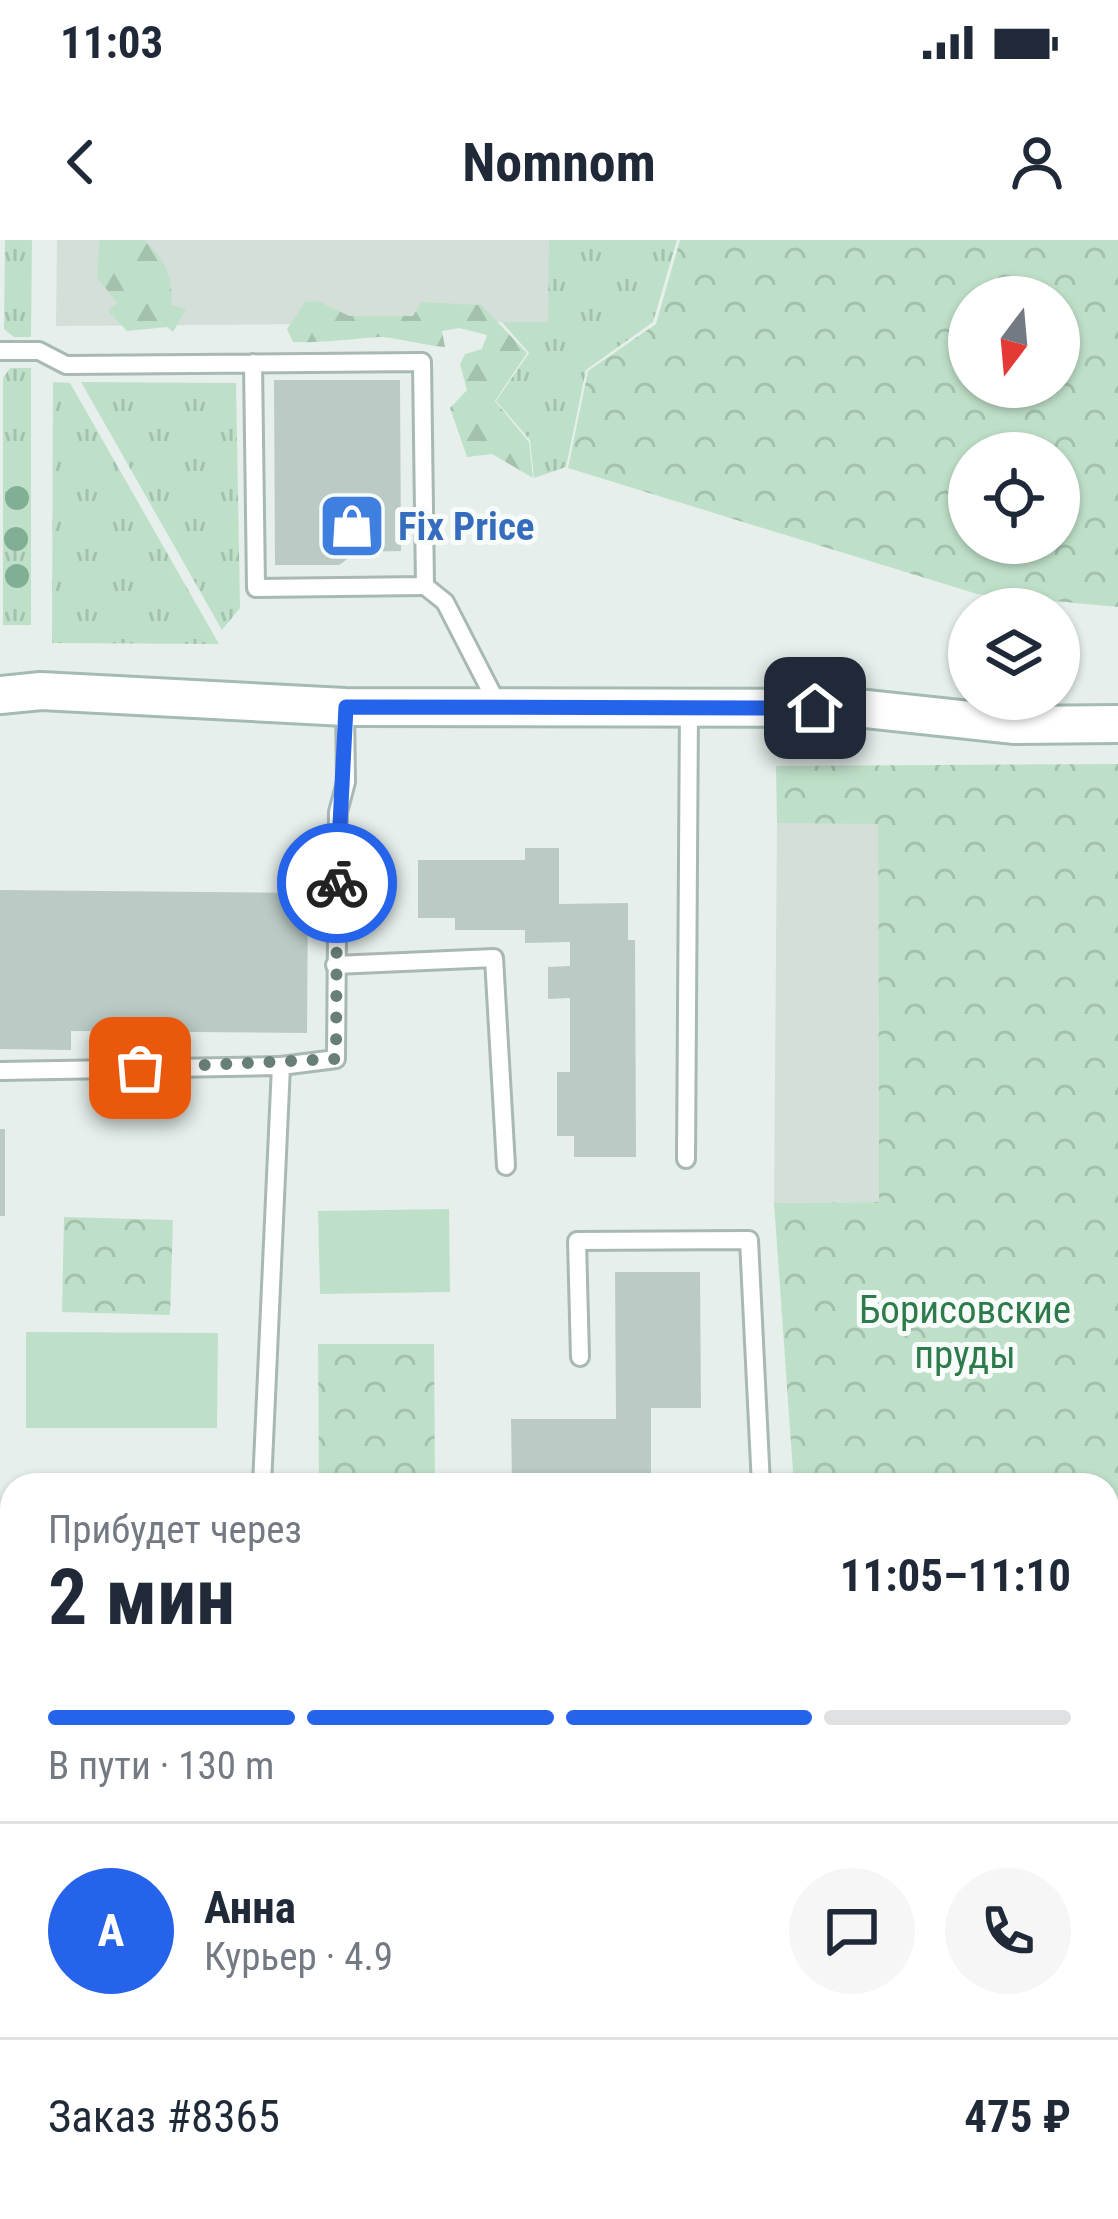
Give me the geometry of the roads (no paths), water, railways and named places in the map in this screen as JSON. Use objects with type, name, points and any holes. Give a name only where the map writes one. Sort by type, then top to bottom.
[{"type":"street","points":[[0,694],[41,691],[346,707],[857,708],[1015,725],[1118,724]]},
{"type":"lane","points":[[0,351],[38,351],[65,365],[422,362],[425,586]]},
{"type":"lane","points":[[254,363],[256,588],[425,586],[445,602],[500,707]]},
{"type":"lane","points":[[0,1071],[280,1066],[336,1059],[335,965],[346,707]]},
{"type":"lane","points":[[686,1159],[689,707]]},
{"type":"lane","points":[[335,965],[494,958],[506,1166]]},
{"type":"lane","points":[[263,1473],[280,1066]]},
{"type":"lane","points":[[580,1357],[578,1241],[749,1240],[760,1473]]},
{"type":"place","name":"Fix Price","points":[[352,526]]},
{"type":"park label","name":"Борисовские пруды","points":[[965,1332]]}]
